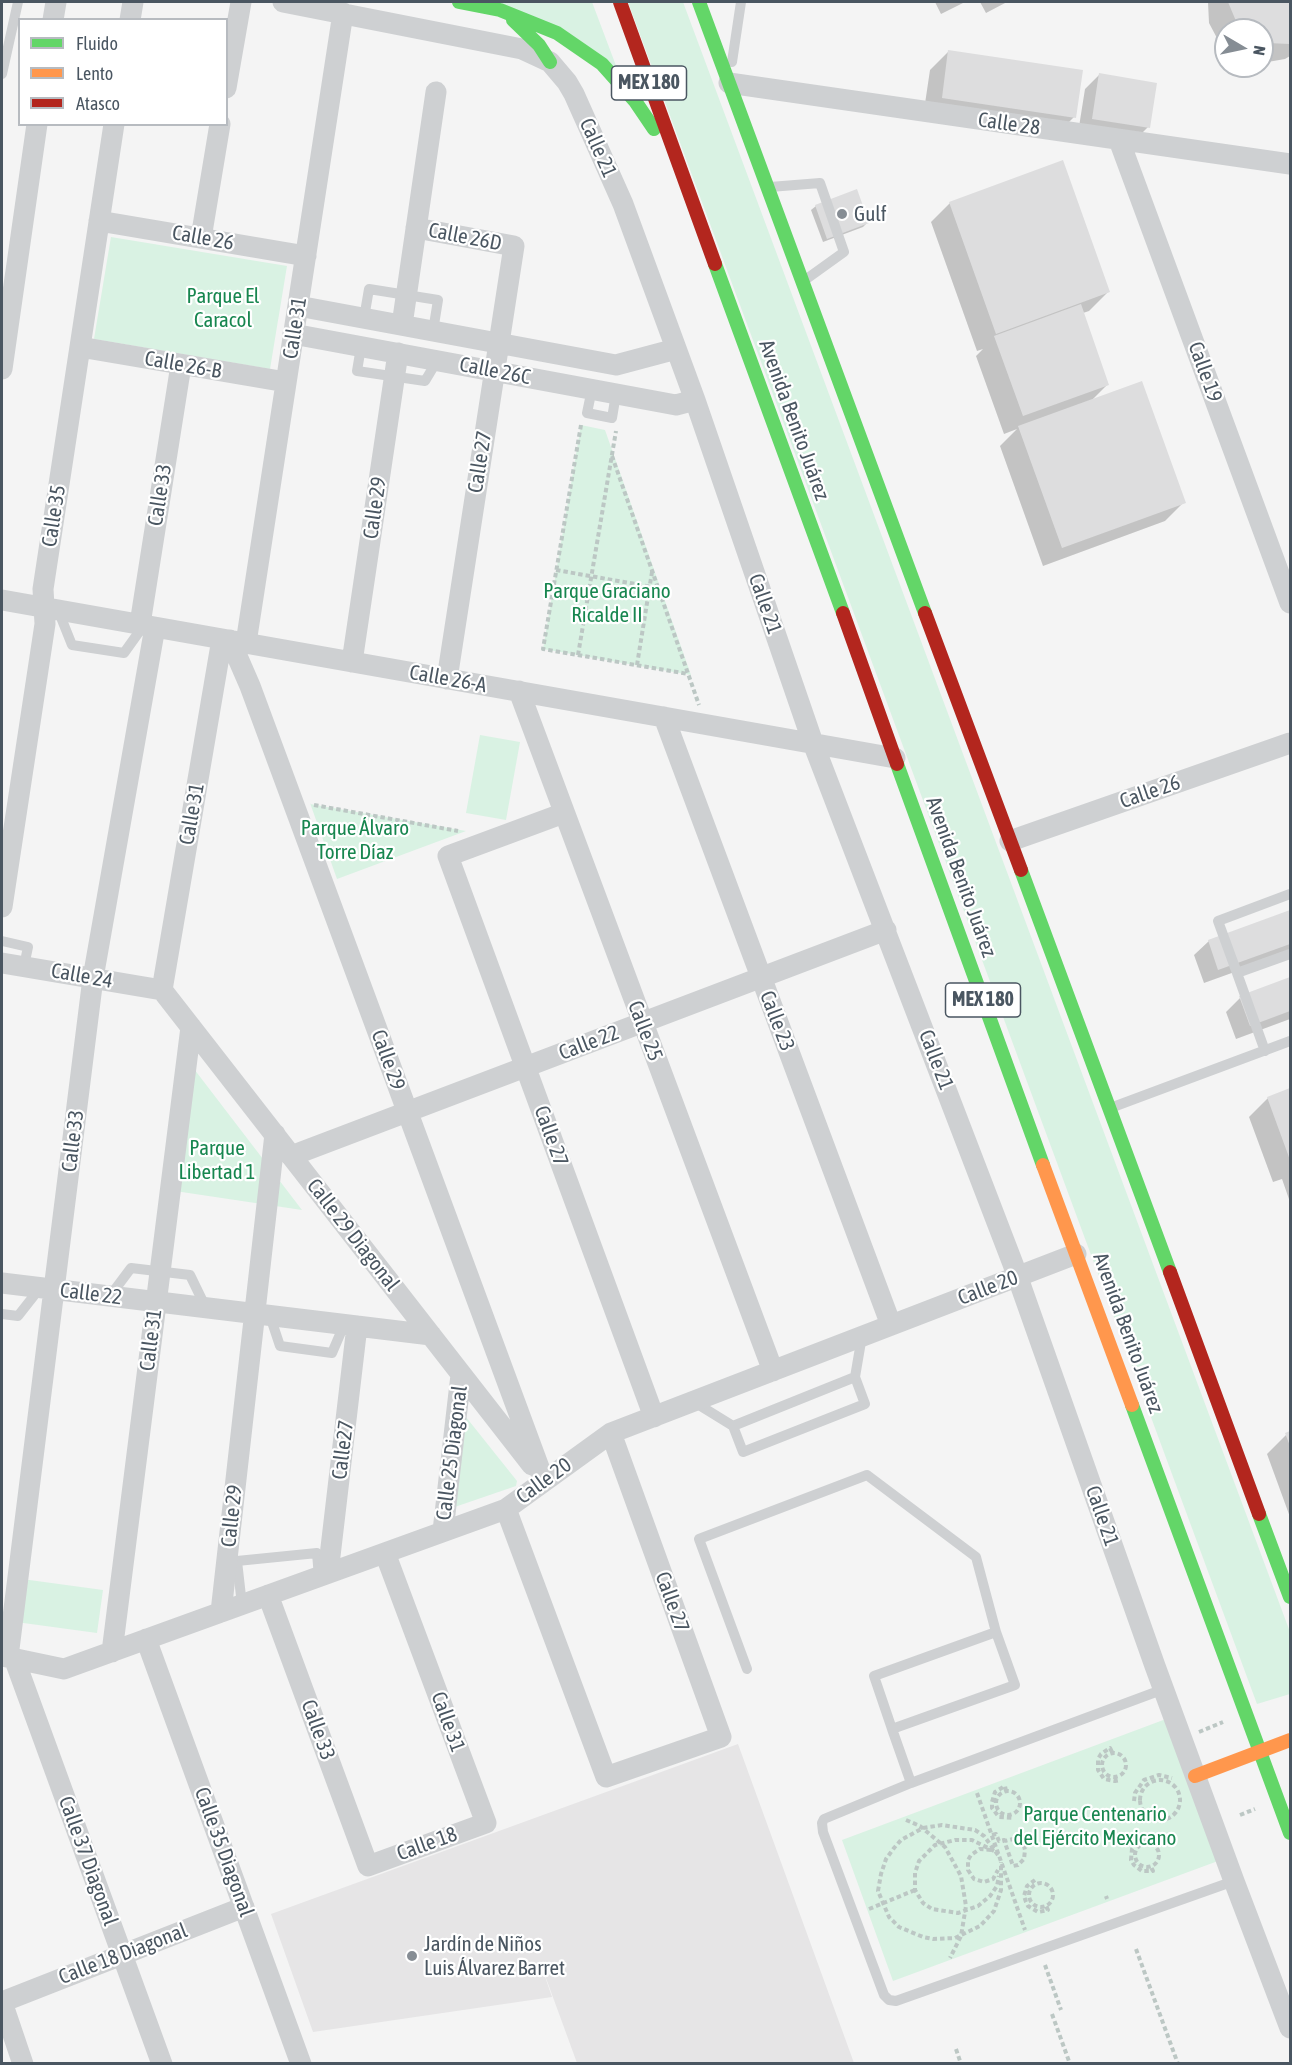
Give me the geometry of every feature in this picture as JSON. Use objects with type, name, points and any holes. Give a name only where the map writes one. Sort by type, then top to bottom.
[{"type":"main road","points":[[459,2],[500,10],[557,33],[602,64],[635,101],[678,165]]},
{"type":"main road","name":"Avenida Benito Juárez","points":[[620,2],[1076,1254],[1290,1833]]},
{"type":"main road","points":[[699,2],[1290,1597]]},
{"type":"main road","points":[[500,10],[539,45],[549,62]]},
{"type":"main road","points":[[1195,1776],[1290,1740]]},
{"type":"street","points":[[53,18],[56,2]]},
{"type":"street","points":[[130,18],[133,2]]},
{"type":"street","points":[[228,77],[241,2]]},
{"type":"street","points":[[283,2],[506,45],[537,55],[549,62]]},
{"type":"street","name":"Calle 31","points":[[162,990],[286,382],[343,13]]},
{"type":"street","name":"Calle 21","points":[[549,62],[567,82],[574,94],[623,204],[695,400],[813,743],[1018,1276],[1195,1776],[1290,2028]]},
{"type":"street","name":"Calle 28","points":[[729,83],[1290,164]]},
{"type":"street","points":[[402,326],[436,92]]},
{"type":"street","points":[[2,369],[7,281],[37,126]]},
{"type":"street","name":"Calle 35","points":[[2,907],[49,614],[43,589],[114,126]]},
{"type":"street","points":[[201,238],[220,126]]},
{"type":"street","name":"Calle 19","points":[[1119,140],[1290,603]]},
{"type":"street","name":"Calle 26","points":[[99,221],[306,256]]},
{"type":"street","name":"Calle 26D","points":[[416,228],[514,246]]},
{"type":"street","name":"Calle 27","points":[[447,679],[514,246]]},
{"type":"street","name":"Calle 26C","points":[[298,306],[616,365],[676,349]]},
{"type":"street","name":"Calle 26C","points":[[293,334],[676,405],[695,400]]},
{"type":"street","name":"Calle 26-B","points":[[80,347],[286,382]]},
{"type":"street","name":"Calle 29","points":[[352,662],[398,353]]},
{"type":"street","name":"Calle 33","points":[[8,1657],[47,1288],[146,626],[181,365]]},
{"type":"street","name":"Calle 26-A","points":[[2,600],[49,614],[146,626],[895,758]]},
{"type":"street","name":"Calle 29","points":[[233,641],[544,1481]]},
{"type":"street","name":"Calle 25","points":[[519,691],[773,1371]]},
{"type":"street","name":"Calle 23","points":[[664,717],[891,1325]]},
{"type":"street","name":"Calle 26","points":[[1010,841],[1290,743]]},
{"type":"street","name":"Calle 27","points":[[564,813],[448,855],[654,1417]]},
{"type":"street","name":"Calle 22","points":[[291,1156],[886,930]]},
{"type":"street","name":"Calle 24","points":[[2,963],[162,990]]},
{"type":"street","name":"Calle 29 Diagonal","points":[[162,990],[544,1481]]},
{"type":"street","name":"Calle 31","points":[[112,1652],[191,1027]]},
{"type":"street","name":"Calle 29","points":[[221,1612],[262,1315],[275,1134]]},
{"type":"street","name":"Calle 20","points":[[8,1657],[64,1669],[506,1509],[611,1433],[1076,1254]]},
{"type":"street","name":"Calle 22","points":[[2,1283],[431,1335]]},
{"type":"street","name":"Calle27","points":[[324,1575],[351,1326]]},
{"type":"street","name":"Calle 25 Diagonal","points":[[443,1531],[461,1375]]},
{"type":"street","name":"Calle 27","points":[[506,1509],[606,1777],[722,1737],[611,1433]]},
{"type":"street","name":"Calle 31","points":[[385,1553],[486,1823]]},
{"type":"street","name":"Calle 33","points":[[268,1595],[368,1866]]},
{"type":"street","name":"Calle 35 Diagonal","points":[[146,1640],[301,2064]]},
{"type":"street","name":"Calle 37 Diagonal","points":[[8,1657],[162,2064]]},
{"type":"street","name":"Calle 18","points":[[368,1866],[486,1823]]},
{"type":"street","name":"Calle 18 Diagonal","points":[[2,2002],[244,1907]]},
{"type":"street","points":[[2,2002],[23,2064]]},
{"type":"lane","points":[[2,74],[6,39],[18,2]]},
{"type":"lane","points":[[729,83],[741,2]]},
{"type":"lane","points":[[767,187],[819,183],[844,252],[803,282]]},
{"type":"lane","points":[[364,318],[369,289],[438,300],[433,331]]},
{"type":"lane","points":[[361,347],[357,371],[424,381],[437,361]]},
{"type":"lane","points":[[49,614],[72,645],[124,653],[146,626]]},
{"type":"lane","points":[[1265,1051],[1218,921],[1290,894]]},
{"type":"lane","points":[[2,941],[28,946],[24,966]]},
{"type":"lane","points":[[1237,974],[1290,954]]},
{"type":"lane","points":[[1110,1108],[1290,1041]]},
{"type":"lane","points":[[110,1296],[131,1269],[190,1275],[206,1308]]},
{"type":"lane","points":[[2,1314],[18,1317],[47,1288]]},
{"type":"lane","points":[[262,1315],[280,1346],[332,1353],[351,1326]]},
{"type":"lane","points":[[691,1402],[732,1426],[743,1452],[865,1404],[855,1377],[862,1336]]},
{"type":"lane","points":[[732,1426],[855,1377]]},
{"type":"lane","points":[[747,1669],[699,1539],[867,1475],[976,1557],[996,1632],[1015,1685],[892,1729]]},
{"type":"lane","points":[[242,1605],[237,1562],[316,1553],[324,1575]]},
{"type":"lane","points":[[911,1783],[874,1676],[996,1632]]},
{"type":"lane","points":[[1164,1689],[911,1783],[824,1819],[823,1832],[884,1995],[889,2000],[896,2001],[1234,1881]]},
{"type":"path","points":[[583,415],[543,649],[688,674]]},
{"type":"path","points":[[578,655],[618,422]]},
{"type":"path","points":[[612,456],[700,709]]},
{"type":"path","points":[[556,570],[658,588]]},
{"type":"path","points":[[637,665],[652,572]]},
{"type":"path","points":[[305,804],[461,831]]},
{"type":"path","points":[[1192,1734],[1229,1720]]},
{"type":"path","points":[[1112,1752],[1104,1756],[1102,1768],[1109,1777],[1117,1777],[1126,1769],[1126,1761],[1122,1755],[1112,1752],[1110,1748],[1098,1759],[1098,1770],[1104,1779],[1120,1780]]},
{"type":"path","points":[[1134,1801],[1135,1793],[1144,1780],[1159,1774],[1174,1779]]},
{"type":"path","points":[[1163,1780],[1171,1784],[1179,1793],[1180,1799],[1176,1811],[1166,1819],[1160,1820],[1148,1816],[1141,1806],[1141,1792],[1150,1782],[1163,1780]]},
{"type":"path","points":[[1006,1791],[1005,1786],[995,1792],[992,1808],[999,1817],[1014,1818]]},
{"type":"path","points":[[1006,1791],[1013,1791],[1020,1800],[1020,1808],[1012,1815],[1004,1815],[996,1806],[998,1795],[1006,1791]]},
{"type":"path","points":[[977,1793],[1025,1930]]},
{"type":"path","points":[[1240,1815],[1261,1806]]},
{"type":"path","points":[[906,1820],[923,1828],[945,1847],[961,1876],[966,1906],[961,1936],[950,1958]]},
{"type":"path","points":[[995,1852],[984,1836],[975,1830],[942,1825],[923,1828],[901,1840],[886,1859],[878,1891],[889,1917],[898,1927],[933,1939],[955,1938],[980,1926],[994,1911],[1001,1890],[1000,1866]]},
{"type":"path","points":[[992,1835],[996,1833],[999,1841],[1013,1839],[1021,1843],[1025,1851],[1022,1863],[1014,1866],[1005,1841]]},
{"type":"path","points":[[995,1852],[972,1840],[962,1839],[941,1843],[925,1854],[920,1862],[915,1873],[915,1890],[923,1903],[932,1909],[945,1913],[965,1912],[978,1906],[990,1896],[997,1886],[1000,1866]]},
{"type":"path","points":[[1144,1839],[1135,1845],[1131,1860],[1142,1871],[1153,1871],[1152,1867],[1159,1859],[1159,1851],[1150,1843],[1142,1844],[1135,1853],[1136,1862],[1142,1867],[1152,1867]]},
{"type":"path","points":[[995,1852],[980,1849],[968,1860],[968,1870],[974,1879],[984,1882],[993,1879],[1000,1866]]},
{"type":"path","points":[[1035,1880],[1027,1886],[1024,1896],[1026,1902],[1038,1912],[1048,1910],[1046,1906],[1053,1897],[1052,1889],[1046,1883],[1034,1884],[1029,1891],[1030,1903],[1037,1907],[1046,1906]]},
{"type":"path","points":[[869,1909],[915,1890]]},
{"type":"path","points":[[1136,1949],[1178,2064]]},
{"type":"path","points":[[1045,1965],[1061,2010]]},
{"type":"path","points":[[1052,2014],[1070,2064]]},
{"type":"path","points":[[956,2049],[961,2064]]},
{"type":"shaded area","points":[[738,1744],[854,2063],[577,2063],[539,1959],[552,1997],[313,2032],[271,1914]]},
{"type":"green space","points":[[492,2],[592,2],[618,71]]},
{"type":"green space","points":[[628,2],[683,2],[1290,1632],[1290,1694],[1257,1704]]},
{"type":"green space","name":"Parque El Caracol","points":[[111,237],[287,266],[270,369],[94,339]]},
{"type":"green space","name":"Parque Graciano Ricalde II","points":[[581,425],[605,430],[691,675],[543,649]]},
{"type":"green space","points":[[480,735],[520,742],[506,820],[466,813]]},
{"type":"green space","name":"Parque Álvaro Torre Díaz","points":[[310,804],[466,831],[337,879]]},
{"type":"green space","name":"Parque Libertad 1","points":[[191,1065],[302,1210],[175,1191]]},
{"type":"green space","points":[[458,1407],[517,1481],[516,1486],[446,1510]]},
{"type":"green space","points":[[22,1579],[103,1590],[97,1633],[16,1622]]},
{"type":"green space","name":"Parque Centenario del Ejército Mexicano","points":[[1166,1719],[1218,1861],[893,1981],[842,1840]]},
{"type":"building","points":[[1228,2],[1290,2],[1290,44],[1274,43],[1274,18],[1235,18]]},
{"type":"building","points":[[948,50],[1083,70],[1076,118],[942,98]]},
{"type":"building","points":[[1099,73],[1157,83],[1150,128],[1092,119]]},
{"type":"building","points":[[1063,160],[1110,292],[996,334],[949,202]]},
{"type":"building","name":"Gulf","points":[[857,189],[869,223],[827,239],[815,205]]},
{"type":"building","points":[[1081,304],[1109,385],[1023,416],[994,336]]},
{"type":"building","points":[[1142,381],[1186,503],[1062,548],[1018,426]]},
{"type":"building","points":[[1290,910],[1290,944],[1218,970],[1208,940]]},
{"type":"building","points":[[1290,977],[1290,1011],[1250,1026],[1239,996]]},
{"type":"building","points":[[1290,1088],[1290,1160],[1267,1097]]},
{"type":"building","points":[[1290,1431],[1290,1446],[1285,1433]]},
{"type":"traffic: fast","points":[[459,2],[500,10],[557,33],[602,64],[635,101],[654,129]]},
{"type":"traffic: fast","points":[[699,2],[925,613]]},
{"type":"traffic: fast","points":[[513,20],[539,45],[550,62]]},
{"type":"traffic: fast","points":[[715,264],[843,613]]},
{"type":"traffic: fast","points":[[897,764],[1043,1165]]},
{"type":"traffic: fast","points":[[1021,870],[1170,1272]]},
{"type":"traffic: fast","points":[[1132,1405],[1290,1833]]},
{"type":"traffic: fast","points":[[1259,1514],[1290,1597]]},
{"type":"traffic: slow","points":[[1043,1165],[1132,1405]]},
{"type":"traffic: slow","points":[[1195,1776],[1290,1740]]},
{"type":"traffic: jam","points":[[620,2],[715,264]]},
{"type":"traffic: jam","points":[[843,613],[897,764]]},
{"type":"traffic: jam","points":[[925,613],[1021,870]]},
{"type":"traffic: jam","points":[[1170,1272],[1259,1514]]},
{"type":"place","name":"Gulf","points":[[842,214]]},
{"type":"place","name":"Jardín de Niños Luis Álvarez Barret","points":[[412,1956]]}]
